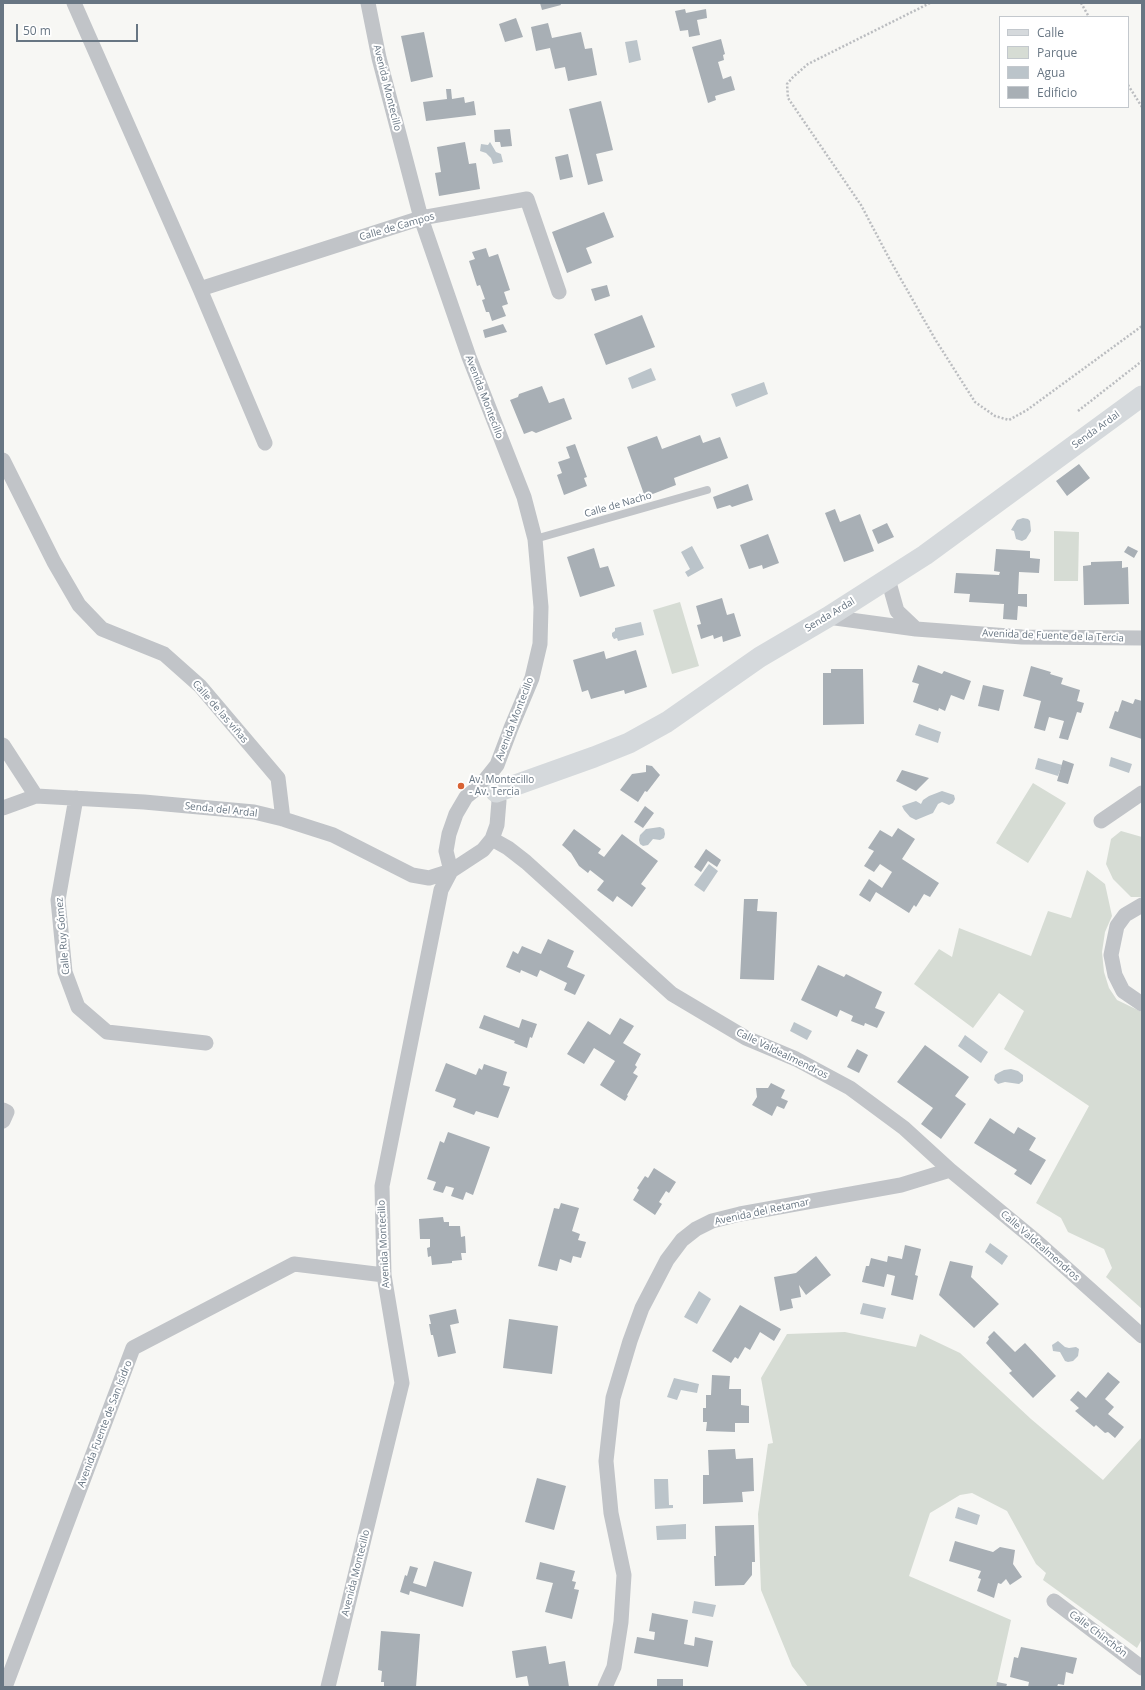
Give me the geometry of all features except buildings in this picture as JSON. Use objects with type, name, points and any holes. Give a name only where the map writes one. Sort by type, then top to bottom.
[{"type":"main road","name":"Senda Ardal","points":[[488,789],[594,757],[629,743],[668,722],[760,657],[828,617],[931,551],[1142,396]]},
{"type":"street","points":[[74,3],[200,289],[265,443]]},
{"type":"street","name":"Avenida Montecillo","points":[[328,1687],[402,1383],[384,1275],[382,1186],[441,890],[451,871],[446,851],[449,834],[456,814],[466,797],[488,789],[498,766],[510,728],[532,678],[540,644],[541,607],[535,539],[524,497],[469,357],[421,218],[379,58],[368,3]]},
{"type":"street","name":"Calle de Campos","points":[[200,289],[421,218],[527,199],[559,292]]},
{"type":"street","name":"Calle de las viñas","points":[[3,460],[54,562],[79,605],[102,629],[164,654],[200,686],[278,778],[282,819]]},
{"type":"street","points":[[888,579],[897,611],[916,629]]},
{"type":"street","name":"Avenida de Fuente de la Tercia","points":[[828,617],[916,629],[1022,637],[1142,638]]},
{"type":"street","points":[[3,745],[36,796]]},
{"type":"street","points":[[451,871],[484,850],[492,839],[497,825],[499,801],[488,789]]},
{"type":"street","points":[[1101,822],[1142,793]]},
{"type":"street","name":"Senda del Ardal","points":[[3,808],[36,796],[254,812],[282,819],[333,836],[412,875],[429,878],[451,871]]},
{"type":"street","name":"Calle Ruy Gómez","points":[[76,798],[58,900],[65,972],[78,1007],[106,1032],[206,1044]]},
{"type":"street","name":"Calle Valdealmendros","points":[[492,839],[508,848],[526,862],[672,994],[746,1038],[796,1059],[850,1088],[904,1128],[950,1170],[1036,1241],[1142,1336]]},
{"type":"street","points":[[1142,905],[1125,915],[1117,926],[1111,955],[1115,975],[1123,991],[1142,1004]]},
{"type":"street","points":[[3,1110],[6,1112],[3,1121]]},
{"type":"street","name":"Avenida del Retamar","points":[[605,1687],[614,1666],[621,1622],[624,1575],[611,1513],[606,1461],[613,1398],[630,1341],[642,1308],[667,1260],[682,1240],[696,1229],[712,1221],[740,1214],[901,1186],[950,1170]]},
{"type":"street","name":"Avenida Fuente de San Isidro","points":[[6,1680],[133,1348],[294,1264],[384,1275]]},
{"type":"street","name":"Calle Chinchón","points":[[1054,1601],[1142,1668]]},
{"type":"lane","name":"Calle de Nacho","points":[[535,539],[706,490]]},
{"type":"path","points":[[930,3],[808,64],[792,77],[787,84],[788,98],[861,205],[890,260],[935,339],[975,402],[995,416],[1009,420],[1027,410],[1142,326]]},
{"type":"path","points":[[1081,3],[1088,16]]},
{"type":"path","points":[[1129,87],[1142,107]]},
{"type":"path","points":[[1078,411],[1142,361]]},
{"type":"green space","points":[[1054,531],[1079,532],[1078,581],[1054,581]]},
{"type":"green space","points":[[680,602],[699,666],[672,674],[653,610]]},
{"type":"green space","points":[[1033,783],[1066,803],[1028,863],[996,843]]},
{"type":"green space","points":[[1121,831],[1142,837],[1142,897],[1131,897],[1113,879],[1106,864],[1111,839]]},
{"type":"green space","points":[[1087,870],[1105,884],[1112,916],[1105,932],[1102,952],[1104,972],[1109,988],[1117,1000],[1142,1012],[1142,1309],[1106,1277],[1112,1268],[1104,1249],[1068,1232],[1061,1218],[1036,1203],[1089,1106],[1004,1049],[1024,1011],[999,993],[973,1028],[914,984],[939,949],[952,957],[959,928],[1031,956],[1048,911],[1071,918]]},
{"type":"green space","points":[[845,1332],[916,1347],[920,1334],[960,1353],[1031,1419],[1103,1480],[1142,1437],[1142,1639],[1137,1648],[1043,1580],[1046,1573],[1036,1564],[1007,1511],[972,1493],[960,1495],[930,1513],[909,1576],[1011,1620],[996,1687],[808,1687],[792,1666],[761,1590],[758,1514],[768,1444],[773,1443],[761,1378],[787,1334]]},
{"type":"water","points":[[637,40],[641,60],[629,63],[625,42]]},
{"type":"water","points":[[490,142],[496,152],[501,154],[503,162],[493,164],[491,158],[486,153],[480,151],[481,144],[488,145]]},
{"type":"water","points":[[651,368],[656,380],[632,389],[628,378]]},
{"type":"water","points":[[764,382],[768,394],[736,407],[731,394]]},
{"type":"water","points":[[1023,518],[1030,521],[1031,531],[1026,539],[1022,541],[1016,539],[1014,531],[1011,530],[1017,520]]},
{"type":"water","points":[[692,546],[704,568],[688,577],[685,572],[690,569],[681,552]]},
{"type":"water","points":[[641,622],[644,635],[618,641],[617,638],[614,639],[612,636],[615,628]]},
{"type":"water","points":[[919,724],[941,732],[938,743],[915,735]]},
{"type":"water","points":[[1111,757],[1132,764],[1129,773],[1109,766]]},
{"type":"water","points":[[1038,758],[1062,765],[1058,776],[1035,769]]},
{"type":"water","points":[[942,791],[954,795],[955,799],[953,803],[949,805],[942,802],[938,804],[933,813],[916,820],[910,817],[902,806],[916,801],[921,804],[923,800],[929,796]]},
{"type":"water","points":[[660,827],[664,829],[664,838],[660,840],[653,839],[648,845],[643,846],[640,844],[640,835],[646,829]]},
{"type":"water","points":[[709,864],[718,871],[704,892],[694,885]]},
{"type":"water","points":[[794,1022],[812,1031],[807,1040],[790,1031]]},
{"type":"water","points":[[965,1035],[988,1052],[981,1063],[958,1046]]},
{"type":"water","points":[[1011,1069],[1018,1071],[1023,1075],[1023,1081],[1019,1084],[1005,1082],[998,1084],[994,1080],[995,1075],[998,1073]]},
{"type":"water","points":[[990,1243],[1008,1256],[1002,1265],[985,1252]]},
{"type":"water","points":[[699,1291],[711,1299],[697,1324],[684,1317]]},
{"type":"water","points":[[863,1303],[886,1308],[883,1319],[860,1314]]},
{"type":"water","points":[[1058,1341],[1065,1347],[1076,1347],[1079,1349],[1078,1356],[1073,1361],[1065,1361],[1060,1352],[1053,1351],[1052,1345]]},
{"type":"water","points":[[674,1378],[699,1384],[697,1393],[681,1390],[677,1400],[667,1397]]},
{"type":"water","points":[[654,1479],[668,1479],[669,1505],[673,1505],[673,1508],[655,1509]]},
{"type":"water","points":[[958,1507],[980,1515],[977,1525],[955,1518]]},
{"type":"water","points":[[686,1524],[686,1539],[657,1540],[656,1526]]},
{"type":"water","points":[[694,1601],[716,1605],[713,1617],[692,1613]]},
{"type":"place","name":"Av. Montecillo - Av. Tercia","points":[[461,786]]}]
